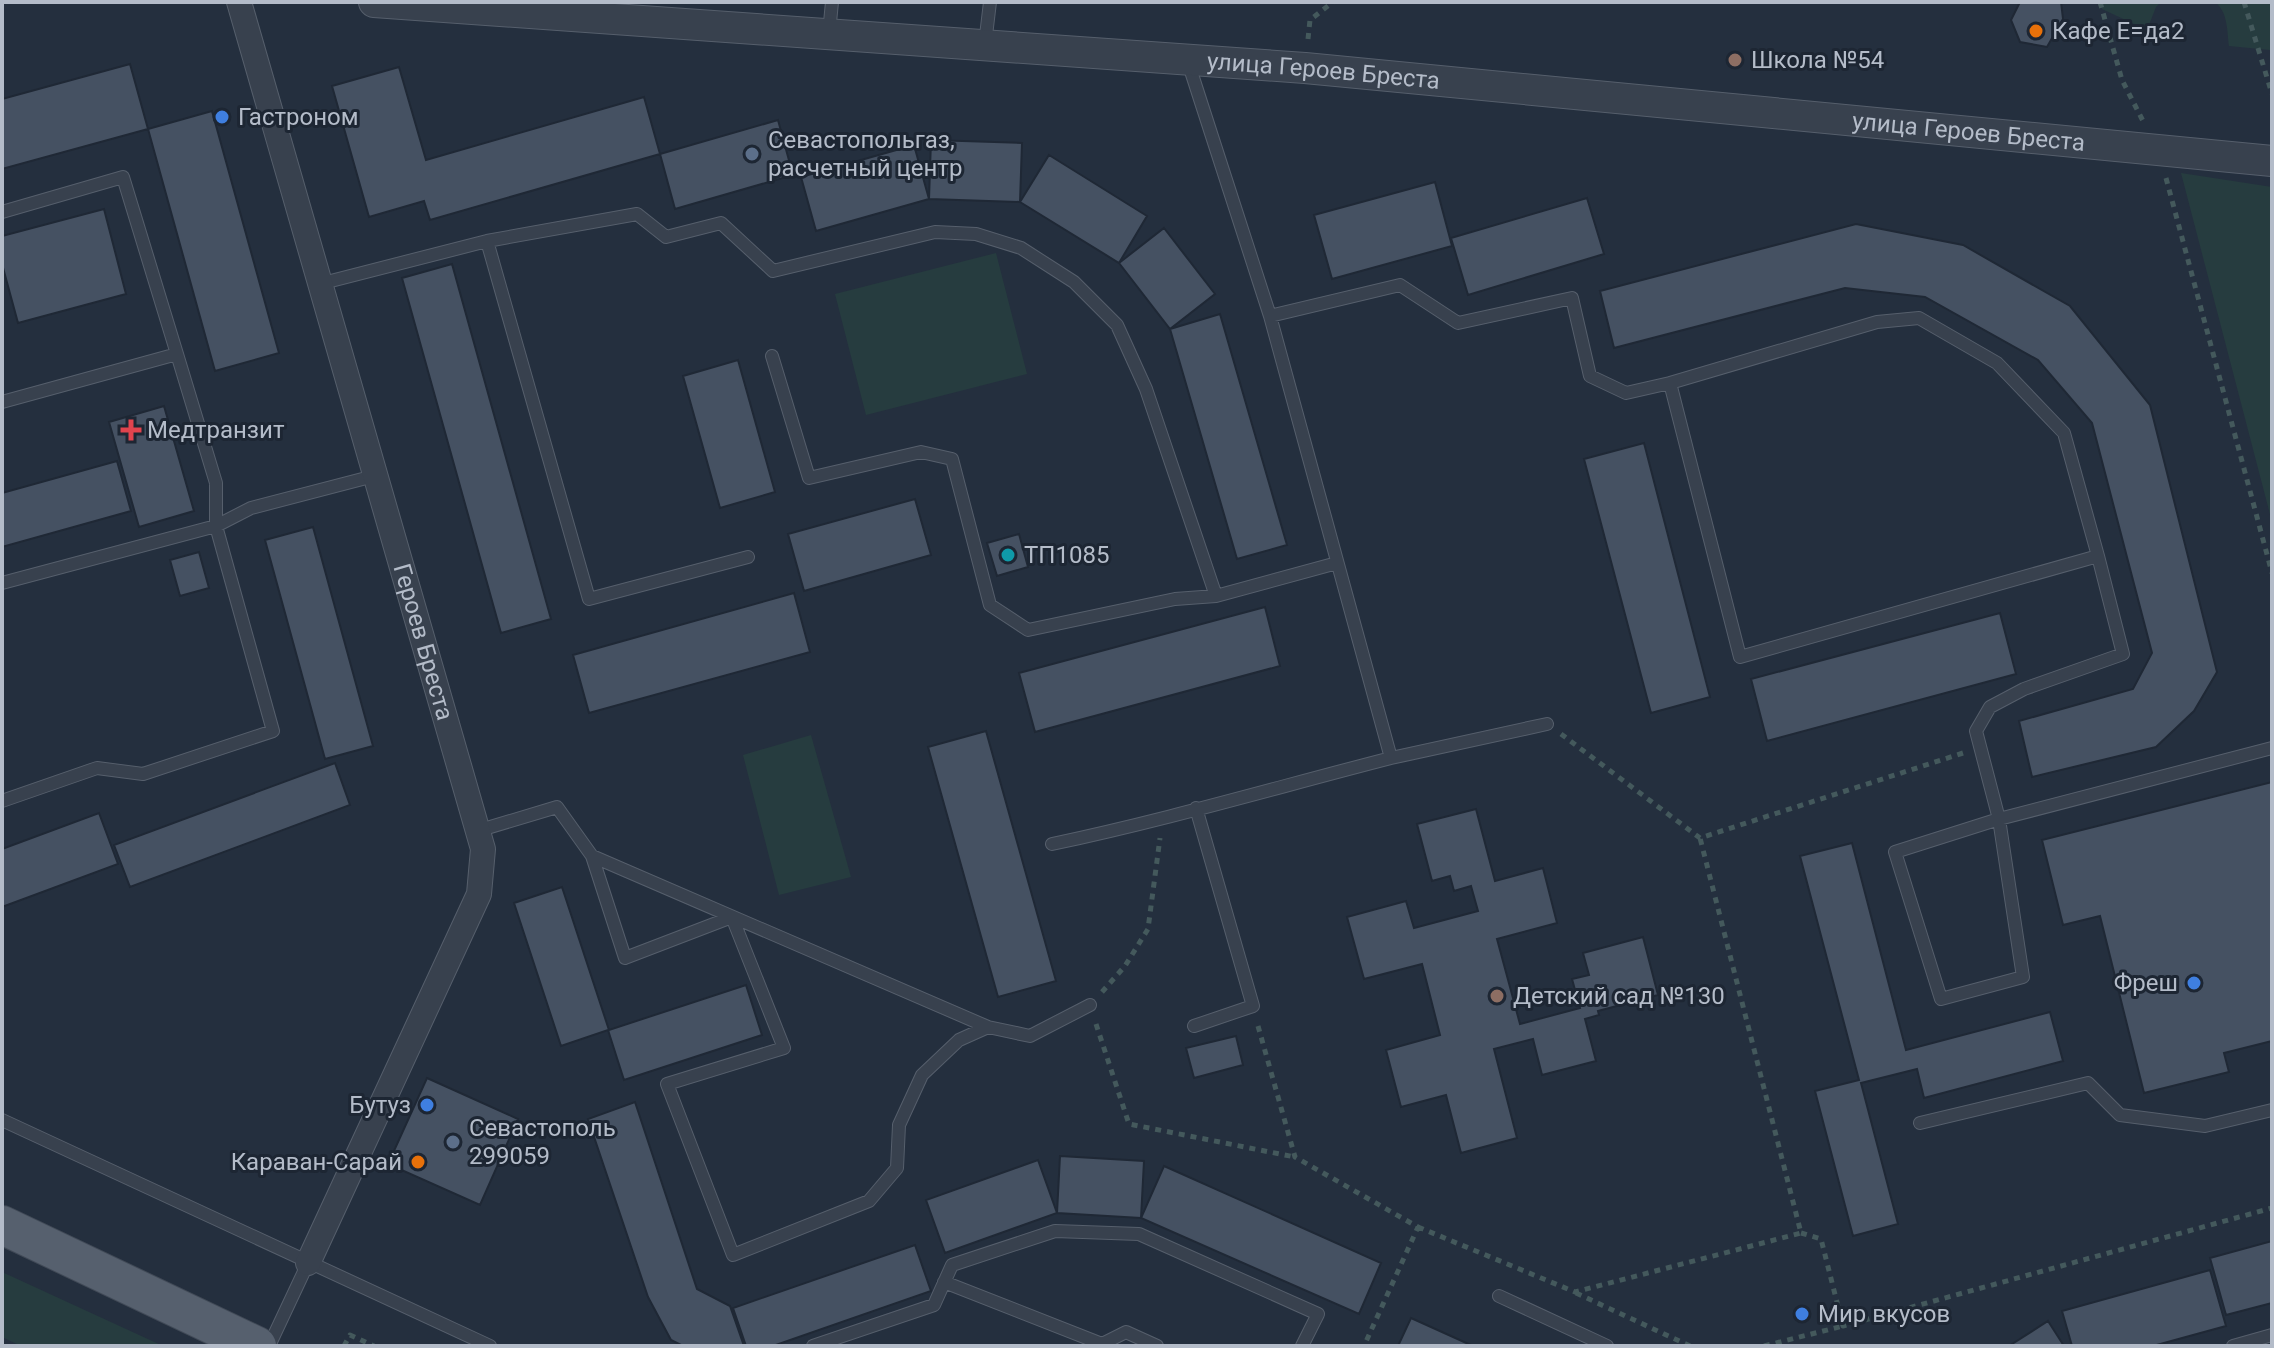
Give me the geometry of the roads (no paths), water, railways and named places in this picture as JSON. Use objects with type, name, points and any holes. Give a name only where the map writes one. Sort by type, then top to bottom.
[{"type":"main road","points":[[2,1225],[257,1346]]},
{"type":"street","name":"Героев Бреста","points":[[239,2],[323,283],[374,476],[483,849],[479,894],[308,1263]]},
{"type":"street","name":"улица Героев Бреста","points":[[374,2],[1305,68],[2272,161]]},
{"type":"lane","points":[[829,33],[832,2]]},
{"type":"lane","points":[[985,44],[990,2]]},
{"type":"lane","points":[[1188,62],[1270,316],[1391,758]]},
{"type":"lane","points":[[2,212],[123,177],[216,483],[216,526],[273,731],[143,774],[97,768],[2,801]]},
{"type":"lane","points":[[323,283],[487,241],[637,214],[666,237],[721,223],[773,271],[935,232],[976,234],[1021,248],[1074,282],[1117,325],[1169,451],[1216,596]]},
{"type":"lane","points":[[487,241],[589,599],[748,557]]},
{"type":"lane","points":[[1270,316],[1400,285],[1458,323],[1572,298],[1590,376],[1626,393],[1877,322],[1919,318],[1997,363],[2064,433],[2123,654],[2024,689],[1990,707],[1976,731],[1999,819],[2023,977],[1941,999],[1895,852],[1999,819],[2272,748]]},
{"type":"lane","points":[[2,402],[177,354]]},
{"type":"lane","points":[[772,356],[809,478],[921,452],[952,459],[990,605],[1028,630],[1175,599],[1216,596],[1337,563]]},
{"type":"lane","points":[[1670,383],[1740,657],[2098,556]]},
{"type":"lane","points":[[2,583],[216,526],[251,508],[374,476]]},
{"type":"lane","points":[[1052,844],[1163,821],[1196,808],[1391,758],[1547,724]]},
{"type":"lane","points":[[477,831],[557,807],[592,856],[625,958],[732,917]]},
{"type":"lane","points":[[1194,1026],[1253,1006],[1196,808]]},
{"type":"lane","points":[[592,856],[988,1027],[1030,1036],[1090,1005]]},
{"type":"lane","points":[[732,917],[784,1048],[667,1084],[733,1255],[869,1201],[897,1168],[899,1125],[922,1075],[959,1040],[988,1027]]},
{"type":"lane","points":[[1920,1123],[2088,1083],[2120,1115],[2205,1126],[2272,1110]]},
{"type":"lane","points":[[2,1120],[490,1346]]},
{"type":"lane","points":[[813,1346],[934,1305],[952,1265],[1055,1231],[1139,1234],[1318,1314],[1302,1346]]},
{"type":"lane","points":[[269,1346],[308,1263]]},
{"type":"lane","points":[[944,1282],[1102,1344],[1126,1332],[1157,1346]]},
{"type":"lane","points":[[1499,1296],[1607,1346]]},
{"type":"lane","points":[[2233,1346],[2272,1335]]},
{"type":"place","name":"Кафе Е=да2","points":[[2036,31]]},
{"type":"place","name":"Школа №54","points":[[1735,60]]},
{"type":"place","name":"Гастроном","points":[[222,117]]},
{"type":"place","name":"Севастопольгаз, расчетный центр","points":[[752,154]]},
{"type":"place","name":"Медтранзит","points":[[131,430]]},
{"type":"place","name":"ТП1085","points":[[1008,555]]},
{"type":"place","name":"Фреш","points":[[2194,983]]},
{"type":"place","name":"Детский сад №130","points":[[1497,996]]},
{"type":"place","name":"Бутуз","points":[[427,1105]]},
{"type":"place","name":"Севастополь 299059","points":[[453,1142]]},
{"type":"place","name":"Караван-Сарай","points":[[418,1162]]},
{"type":"place","name":"Мир вкусов","points":[[1802,1314]]}]
